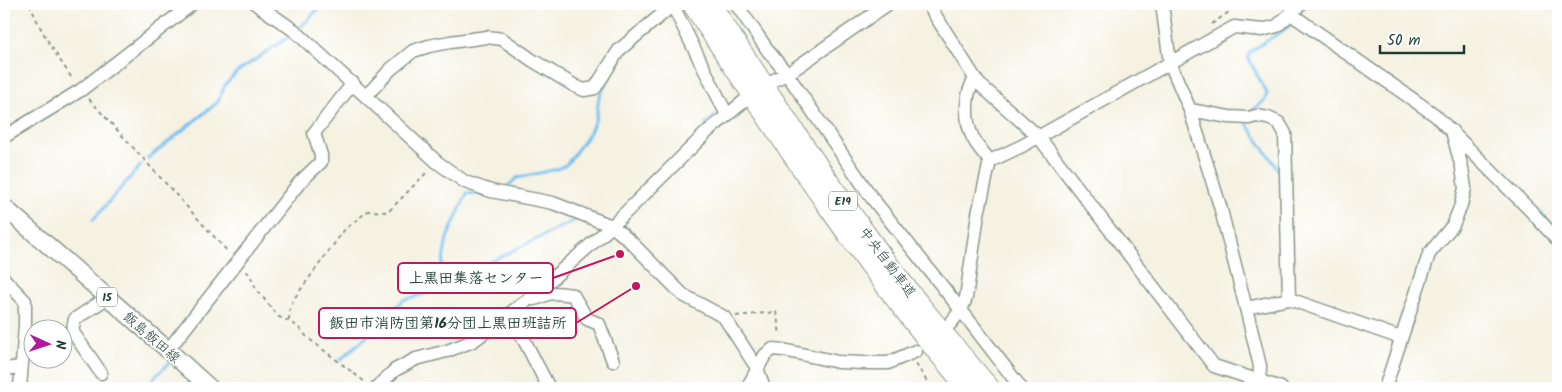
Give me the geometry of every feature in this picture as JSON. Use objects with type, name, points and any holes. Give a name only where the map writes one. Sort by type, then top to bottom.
[{"type":"highway","name":"中央自動車道","points":[[692,4],[788,150],[874,271],[942,360],[967,388]]},
{"type":"highway","name":"中央自動車道","points":[[711,4],[760,79],[874,244],[948,340],[990,388]]},
{"type":"main road","name":"飯島飯田線","points":[[4,207],[168,350],[205,387]]},
{"type":"street","points":[[4,137],[81,90],[192,4]]},
{"type":"street","points":[[256,4],[295,31],[437,162],[465,182],[491,191],[553,203],[612,226],[630,241],[682,295],[724,317],[757,368],[764,388]]},
{"type":"street","points":[[736,4],[769,52],[787,74],[872,198],[1021,388]]},
{"type":"street","points":[[774,80],[787,74],[888,4]]},
{"type":"street","points":[[928,4],[975,79],[1038,136],[1214,366],[1259,385],[1282,388]]},
{"type":"street","points":[[1162,4],[1170,63],[1190,110],[1220,206],[1260,366],[1259,385]]},
{"type":"street","points":[[990,161],[1022,146],[1234,27],[1262,30],[1277,26],[1301,4]]},
{"type":"street","points":[[366,96],[391,69],[413,51],[443,43],[487,37],[502,39],[574,86],[584,90],[595,88],[619,50],[672,5],[727,115]]},
{"type":"street","points":[[1291,14],[1435,114],[1558,240]]},
{"type":"street","points":[[975,79],[968,100],[970,130],[980,150],[990,161]]},
{"type":"street","points":[[168,350],[300,182],[321,162],[321,155],[314,133],[353,83]]},
{"type":"street","points":[[376,388],[395,370],[416,359],[447,351],[473,341],[529,299],[612,226],[707,132],[743,102]]},
{"type":"street","points":[[1190,110],[1229,117],[1249,118],[1256,116],[1268,118],[1279,123],[1285,133],[1289,299]]},
{"type":"street","points":[[1385,388],[1429,254],[1454,225],[1461,205],[1464,188],[1462,168],[1452,131]]},
{"type":"street","points":[[950,324],[961,310],[966,298],[978,214],[990,161]]},
{"type":"street","points":[[4,279],[25,301],[20,388]]},
{"type":"street","points":[[529,299],[537,299],[549,294],[573,295],[587,319],[599,324],[613,361]]},
{"type":"street","points":[[101,373],[72,332],[75,319],[107,298]]},
{"type":"street","points":[[1246,308],[1289,299],[1401,338]]},
{"type":"street","points":[[510,313],[549,388]]},
{"type":"street","points":[[747,388],[765,355],[773,350],[783,350],[838,362],[863,363],[888,363],[914,352]]},
{"type":"street","points":[[4,369],[21,367]]},
{"type":"path","points":[[30,4],[49,44],[81,90],[250,275],[256,289],[269,307],[278,317],[297,326],[308,338],[365,382],[366,388]]},
{"type":"path","points":[[289,321],[293,300],[345,229],[368,211],[388,212],[437,162]]},
{"type":"path","points":[[724,317],[776,312],[780,334]]},
{"type":"path","points":[[914,352],[931,388]]},
{"type":"waterway","points":[[302,26],[323,4]]},
{"type":"waterway","points":[[1249,113],[1265,100],[1267,93],[1248,58],[1250,52],[1291,25]]},
{"type":"waterway","points":[[148,158],[218,102],[225,85],[237,72],[293,34]]},
{"type":"waterway","points":[[508,186],[517,178],[557,169],[567,164],[590,132],[596,118],[599,97],[613,71]]},
{"type":"waterway","points":[[705,125],[716,115]]},
{"type":"waterway","points":[[1444,116],[1527,198]]},
{"type":"waterway","points":[[1247,124],[1280,172]]},
{"type":"waterway","points":[[93,220],[141,165]]},
{"type":"waterway","points":[[340,360],[381,324],[403,300],[428,293],[439,283],[447,238],[467,193],[490,196]]},
{"type":"waterway","points":[[1538,210],[1558,231]]},
{"type":"waterway","points":[[439,283],[480,267],[579,218]]},
{"type":"waterway","points":[[147,388],[171,361]]},
{"type":"place","name":"上黒田集落センター","points":[[620,254]]},
{"type":"place","name":"飯田市消防団第16分団上黒田班詰所","points":[[636,286]]}]
